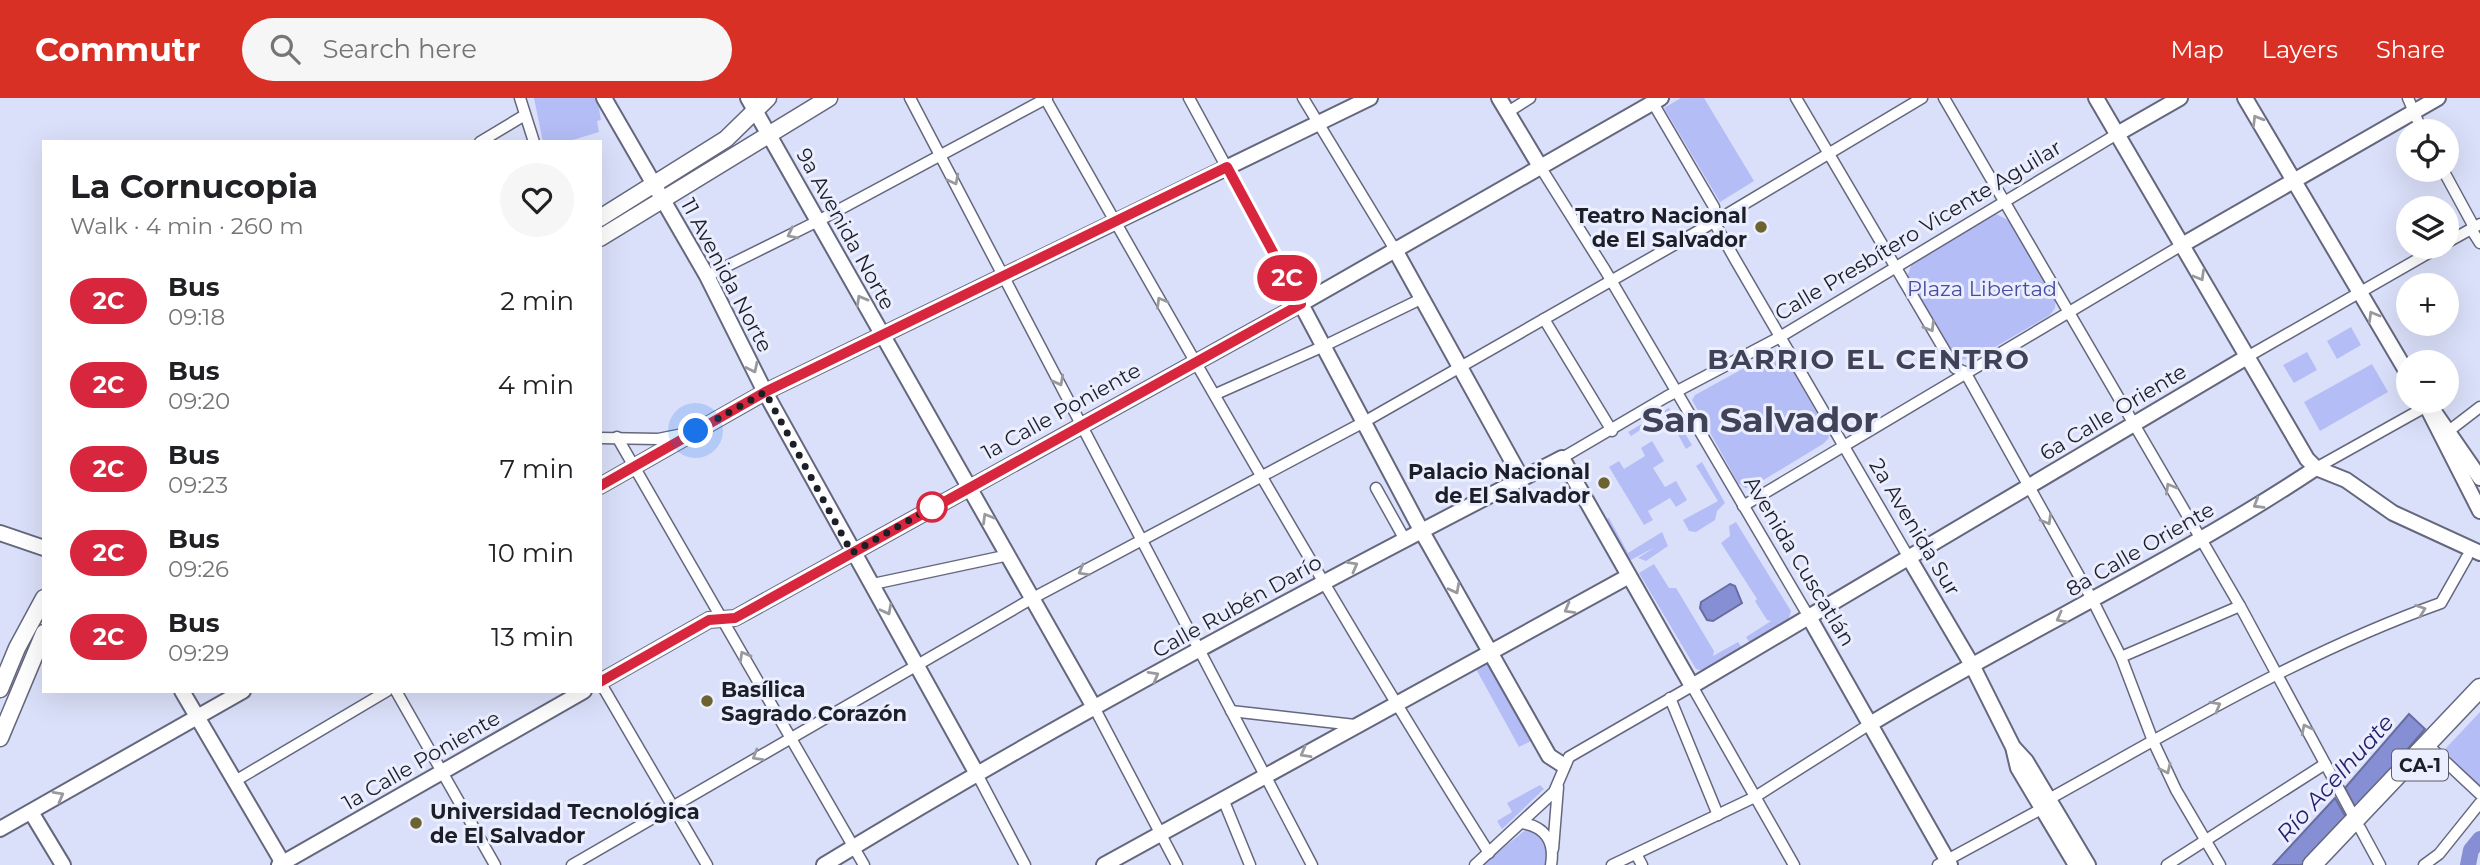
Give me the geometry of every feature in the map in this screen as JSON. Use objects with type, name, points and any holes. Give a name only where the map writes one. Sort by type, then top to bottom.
[{"type":"highway","name":"CA-1","points":[[2312,865],[2480,688]]},
{"type":"highway","name":"CA-1","points":[[2325,865],[2356,820],[2433,750],[2480,702]]},
{"type":"main road","name":"11 Avenida Norte","points":[[604,98],[707,276],[765,392],[852,553],[873,584],[977,774]]},
{"type":"main road","points":[[602,228],[728,150],[778,98]]},
{"type":"main road","points":[[602,217],[659,193],[761,114],[813,98]]},
{"type":"main road","points":[[602,236],[761,114],[829,98]]},
{"type":"main road","points":[[602,485],[765,392],[1370,98]]},
{"type":"main road","points":[[1499,98],[1541,168]]},
{"type":"main road","points":[[2096,98],[2307,459],[2396,523],[2476,558]]},
{"type":"main road","name":"Calle Presbítero Vicente Aguilar","points":[[2117,134],[2180,98]]},
{"type":"main road","points":[[2245,98],[2396,354]]},
{"type":"main road","points":[[2182,245],[2293,180],[2410,105],[2438,98]]},
{"type":"main road","name":"1a Calle Poniente","points":[[602,681],[709,620],[735,618],[1301,304],[1655,100]]},
{"type":"main road","name":"9a Avenida Norte","points":[[761,114],[881,335],[1095,709]]},
{"type":"main road","points":[[1394,248],[1522,479]]},
{"type":"main road","points":[[1301,304],[1421,530],[1549,756],[1563,765]]},
{"type":"main road","name":"6a Calle Oriente","points":[[1692,686],[2247,356]]},
{"type":"main road","points":[[2430,413],[2453,464],[2480,511]]},
{"type":"main road","points":[[2434,413],[2450,430],[2480,478]]},
{"type":"main road","points":[[1562,458],[1692,686]]},
{"type":"main road","name":"Calle Rubén Darío","points":[[824,865],[977,774],[1323,582],[1562,458]]},
{"type":"main road","name":"8a Calle Oriente","points":[[1870,724],[1972,665],[2093,601],[2321,470]]},
{"type":"main road","points":[[0,533],[42,547]]},
{"type":"main road","name":"2a Avenida Sur","points":[[1909,558],[1972,665],[2013,747],[2018,768],[2088,865]]},
{"type":"main road","points":[[1104,865],[1482,654],[1492,652],[1629,576]]},
{"type":"main road","points":[[0,689],[17,648],[42,602]]},
{"type":"main road","name":"Avenida Cuscatlán","points":[[1810,617],[1945,863]]},
{"type":"main road","points":[[0,716],[42,622]]},
{"type":"main road","points":[[0,737],[42,638]]},
{"type":"main road","points":[[183,693],[282,864]]},
{"type":"main road","points":[[0,829],[240,693]]},
{"type":"main road","name":"1a Calle Poniente","points":[[282,864],[580,693]]},
{"type":"main road","name":"2a Avenida Sur","points":[[2043,806],[2068,858],[2076,865]]},
{"type":"main road","points":[[31,812],[63,865]]},
{"type":"street","points":[[520,98],[533,140]]},
{"type":"street","points":[[910,98],[1143,538],[1199,651],[1312,865]]},
{"type":"street","points":[[707,276],[942,156],[1046,98],[1114,222],[1323,582],[1489,853]]},
{"type":"street","points":[[1189,98],[1301,304]]},
{"type":"street","points":[[1303,98],[1394,248]]},
{"type":"street","points":[[1508,113],[1530,98]]},
{"type":"street","points":[[1796,98],[1955,368],[1965,372],[2093,601],[2121,657],[2153,741],[2204,841],[2220,865]]},
{"type":"street","points":[[572,865],[915,664],[1143,538],[1364,422],[1714,222],[1922,98]]},
{"type":"street","points":[[1944,98],[2240,606],[2380,865]]},
{"type":"street","name":"2a Avenida Sur","points":[[1655,100],[1714,207],[1714,222],[1909,558]]},
{"type":"street","points":[[483,140],[526,115]]},
{"type":"street","name":"Calle Presbítero Vicente Aguilar","points":[[1675,393],[1780,337],[2117,134]]},
{"type":"street","name":"Avenida Cuscatlán","points":[[1541,168],[1810,617]]},
{"type":"street","points":[[2450,182],[2475,227],[2480,243]]},
{"type":"street","points":[[2459,236],[2475,227]]},
{"type":"street","points":[[1743,506],[2182,245]]},
{"type":"street","name":"6a Calle Oriente","points":[[2247,356],[2417,259]]},
{"type":"street","points":[[1216,394],[1423,298]]},
{"type":"street","points":[[1544,319],[1612,431]]},
{"type":"street","name":"Calle Rubén Darío","points":[[1562,458],[1675,393]]},
{"type":"street","points":[[2450,430],[2480,407]]},
{"type":"street","name":"8a Calle Oriente","points":[[2321,470],[2409,413]]},
{"type":"street","points":[[602,438],[658,439],[696,431]]},
{"type":"street","points":[[617,437],[864,865]]},
{"type":"street","points":[[1376,488],[1404,538]]},
{"type":"street","points":[[873,584],[1009,555]]},
{"type":"street","points":[[1945,863],[2153,741],[2277,673],[2382,624],[2441,603],[2476,558]]},
{"type":"street","points":[[2121,657],[2240,606]]},
{"type":"street","points":[[602,685],[706,865]]},
{"type":"street","points":[[1551,865],[1558,786],[1563,765],[1569,757],[1692,686],[1794,865]]},
{"type":"street","points":[[234,780],[384,693]]},
{"type":"street","points":[[397,693],[495,865]]},
{"type":"street","points":[[1670,698],[1718,815]]},
{"type":"street","points":[[1095,709],[1177,865]]},
{"type":"street","points":[[1231,711],[1354,725]]},
{"type":"street","points":[[1612,865],[1755,797],[1870,724]]},
{"type":"street","points":[[2433,750],[2480,794]]},
{"type":"street","points":[[2167,865],[2325,764]]},
{"type":"street","points":[[977,774],[1026,865]]},
{"type":"street","points":[[1475,865],[1558,786]]},
{"type":"street","points":[[1223,799],[1250,865]]},
{"type":"street","points":[[2424,865],[2440,854],[2480,803]]},
{"type":"street","points":[[1522,823],[1540,828],[1553,849]]},
{"type":"street","points":[[1636,854],[1642,865]]},
{"type":"green space","points":[[534,98],[597,98],[601,120],[597,121],[599,132],[573,140],[543,140]]},
{"type":"green space","points":[[1681,98],[1704,98],[1754,181],[1720,202],[1664,108]]},
{"type":"green space","name":"Plaza Libertad","points":[[1996,214],[2012,222],[2056,298],[2055,308],[2050,315],[1973,360],[1955,359],[1907,277],[1912,263]]},
{"type":"green space","points":[[2351,327],[2361,345],[2337,359],[2327,341]]},
{"type":"green space","points":[[1777,350],[1784,356],[1829,438],[1752,487],[1745,488],[1738,483],[1692,400],[1695,395]]},
{"type":"green space","points":[[2307,352],[2317,370],[2294,383],[2283,365]]},
{"type":"green space","points":[[2372,364],[2388,392],[2320,431],[2304,402]]},
{"type":"green space","points":[[1669,408],[1692,445],[1686,449],[1666,413],[1631,436],[1628,432]]},
{"type":"green space","points":[[1652,441],[1664,461],[1653,468],[1665,487],[1676,481],[1687,500],[1676,507],[1670,498],[1648,511],[1653,520],[1644,525],[1609,467],[1619,461],[1624,469],[1645,456],[1641,448]]},
{"type":"green space","points":[[1702,462],[1725,503],[1717,511],[1715,520],[1696,532],[1689,531],[1683,520],[1718,501],[1696,466]]},
{"type":"green space","points":[[1609,518],[1628,553],[1662,532],[1668,546],[1646,561],[1638,558],[1655,547],[1629,561],[1604,520]]},
{"type":"green space","points":[[1736,522],[1791,611],[1788,621],[1750,643],[1746,637],[1771,621],[1767,620],[1755,601],[1757,599],[1721,543],[1730,536],[1729,526]]},
{"type":"green space","points":[[1654,564],[1669,588],[1676,588],[1714,651],[1713,656],[1738,642],[1742,648],[1704,671],[1696,669],[1639,573]]},
{"type":"green space","points":[[1492,652],[1539,737],[1519,747],[1471,660]]},
{"type":"green space","points":[[2480,712],[2480,786],[2446,753],[2446,748]]},
{"type":"green space","points":[[1540,785],[1544,789],[1502,829],[1497,821],[1512,812],[1507,803]]},
{"type":"green space","points":[[1528,828],[1539,834],[1544,842],[1545,865],[1482,865]]},
{"type":"shaded area","points":[[1730,584],[1735,586],[1742,603],[1713,621],[1707,620],[1700,608],[1701,602]]},
{"type":"shaded area","name":"Río Acelhuate","points":[[2409,714],[2425,729],[2356,809],[2345,788]]},
{"type":"shaded area","name":"Río Acelhuate","points":[[2335,798],[2347,819],[2303,865],[2273,865]]},
{"type":"waterway","points":[[2468,865],[2471,850],[2480,839]]},
{"type":"bus line","name":"2C","points":[[602,485],[765,392],[1227,167],[1301,304],[735,618],[709,620],[602,681]]},
{"type":"place","name":"Teatro Nacional de El Salvador","points":[[1761,227]]},
{"type":"place","name":"Palacio Nacional de El Salvador","points":[[1604,483]]},
{"type":"place","name":"Basílica Sagrado Corazón","points":[[707,701]]},
{"type":"place","name":"Universidad Tecnológica de El Salvador","points":[[416,823]]},
{"type":"district","name":"BARRIO EL CENTRO","points":[[1869,359]]},
{"type":"district","name":"San Salvador","points":[[1760,419]]},
{"type":"route","points":[[696,431],[765,392],[852,553],[932,507]]}]
